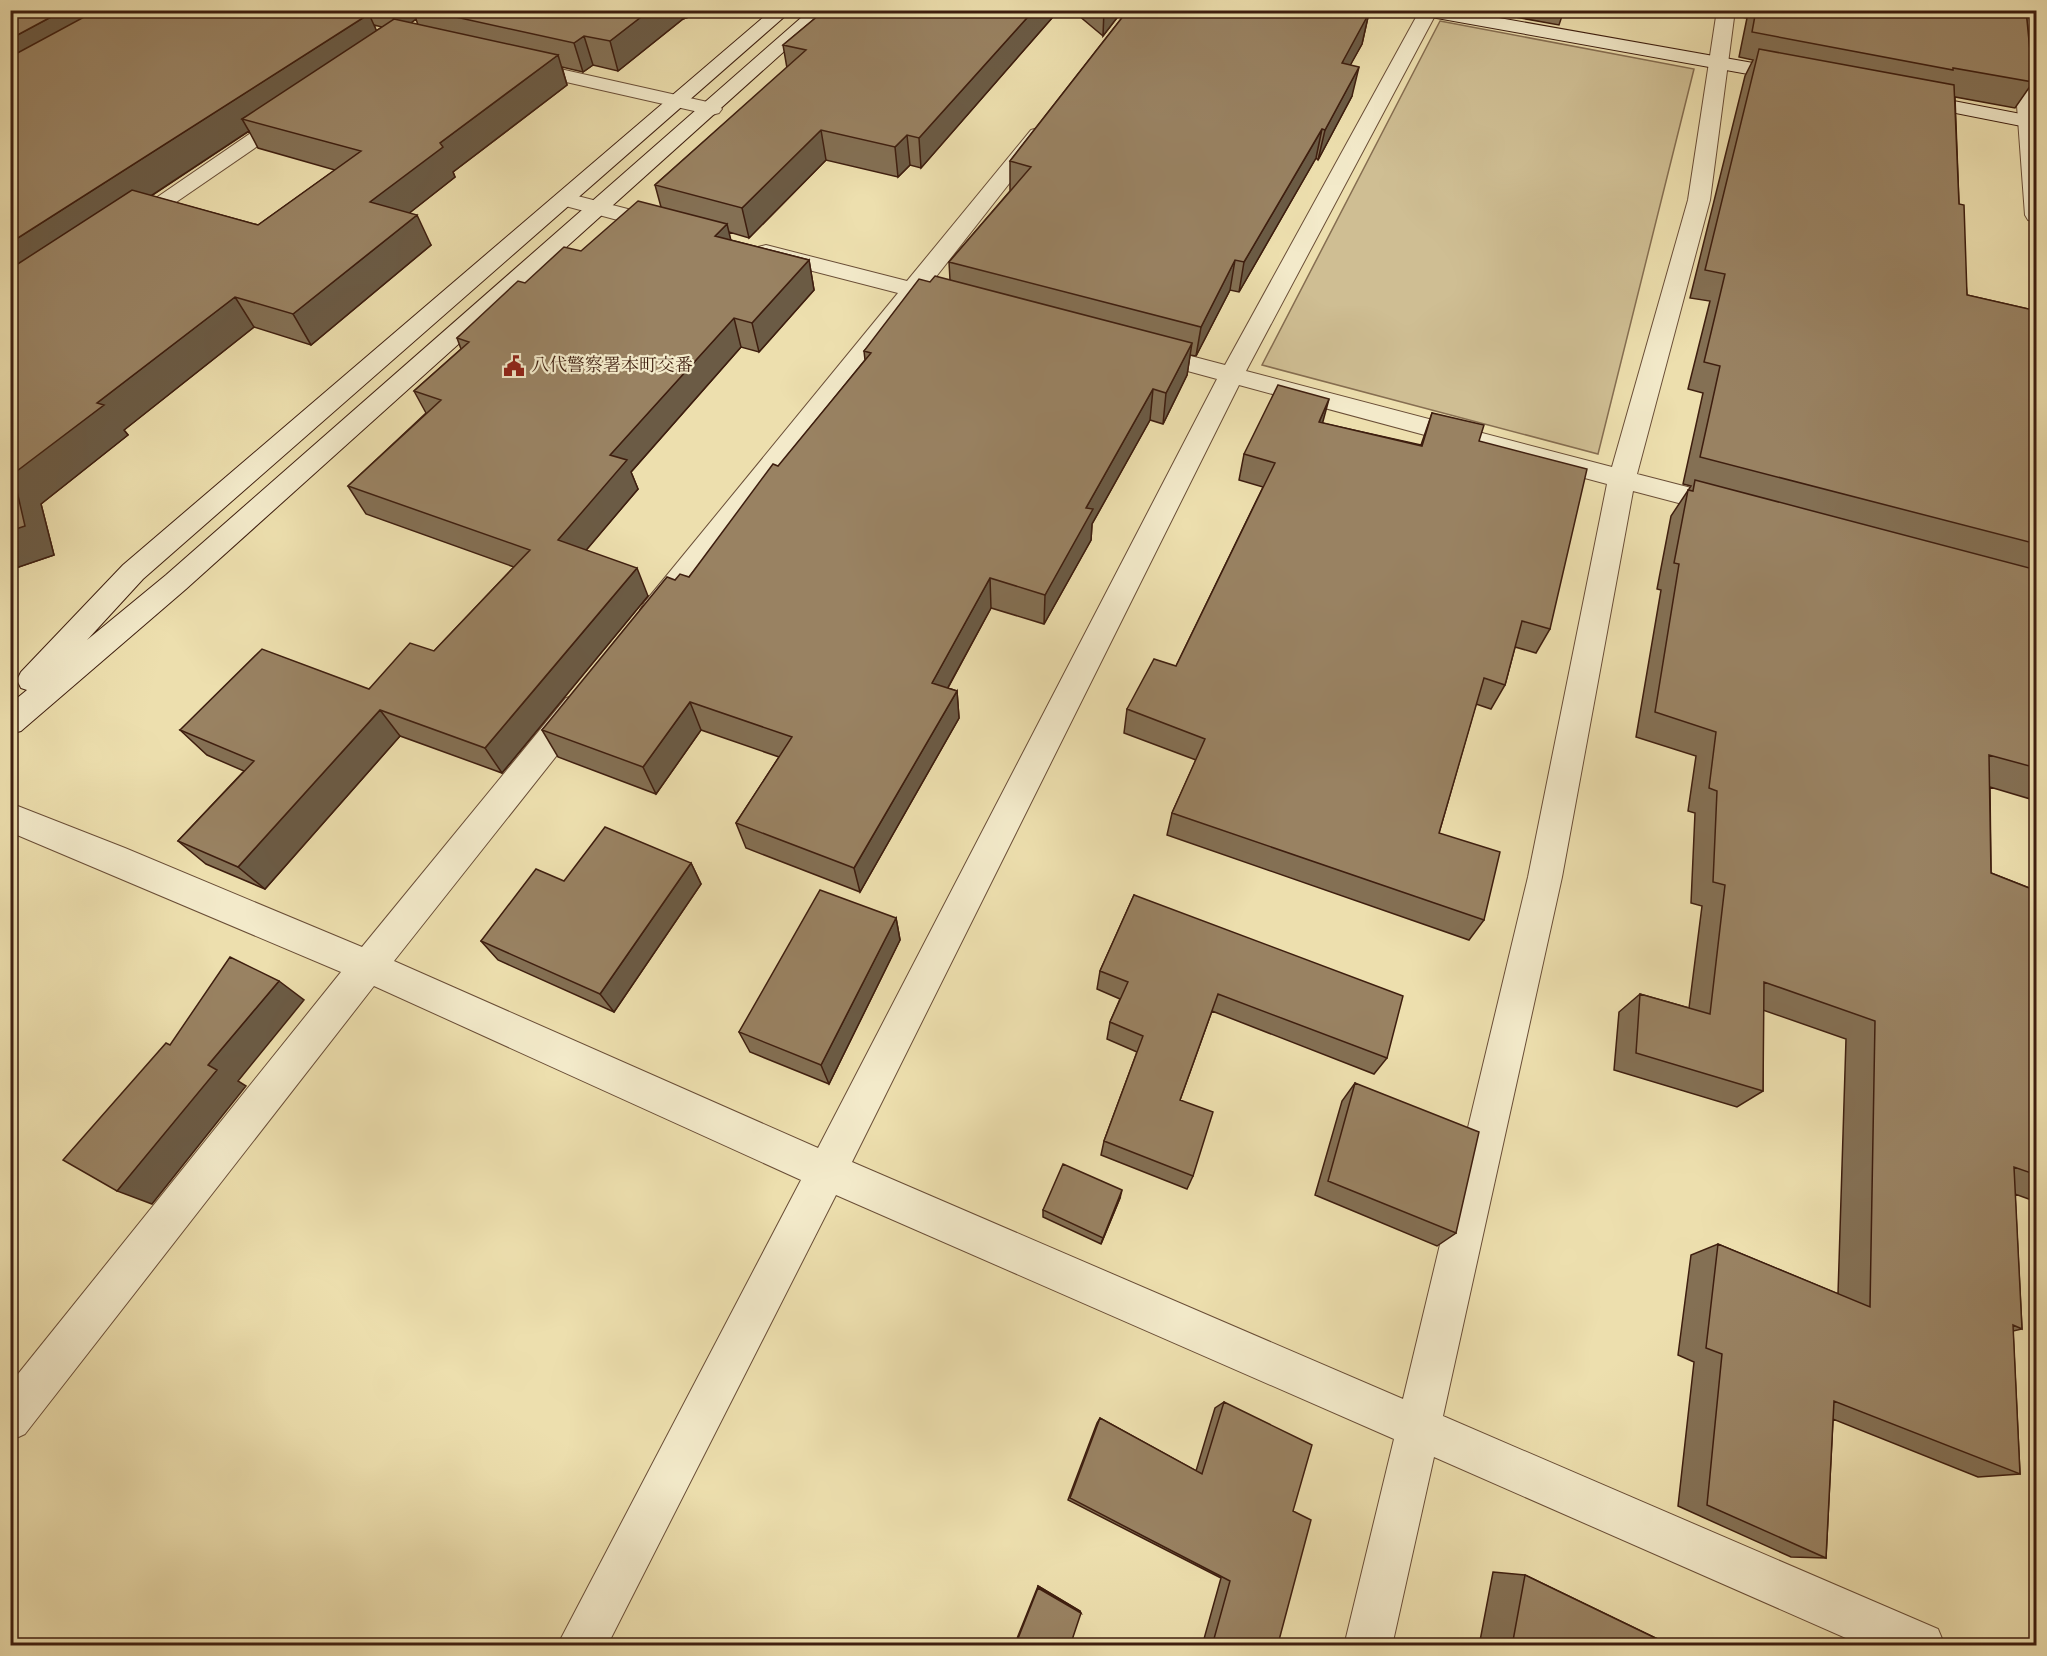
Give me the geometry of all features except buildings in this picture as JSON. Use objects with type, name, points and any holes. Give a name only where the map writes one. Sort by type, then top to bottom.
[{"type":"street","points":[[10,704],[133,572],[783,10]]},
{"type":"street","points":[[10,722],[176,582],[600,209],[821,10]]},
{"type":"street","points":[[1368,1646],[1545,878],[1622,478],[1699,200],[1726,10]]},
{"type":"street","points":[[2019,10],[2032,122],[2037,215]]},
{"type":"street","points":[[581,1646],[827,1171],[1231,376],[1426,11],[1810,80]]},
{"type":"street","points":[[506,63],[712,109]]},
{"type":"street","points":[[1890,95],[2032,122]]},
{"type":"street","points":[[109,238],[305,106]]},
{"type":"street","points":[[637,633],[1048,122]]},
{"type":"street","points":[[566,198],[690,232]]},
{"type":"street","points":[[746,246],[960,302]]},
{"type":"street","points":[[1118,345],[1749,512]]},
{"type":"street","points":[[10,1419],[367,967],[599,680]]},
{"type":"street","points":[[10,817],[97,850],[367,967],[827,1171],[1921,1646]]},
{"type":"shaded area","points":[[1440,21],[1694,69],[1598,454],[1262,365]]},
{"type":"place","name":"八代警察署本町交番","points":[[514,366]]}]
